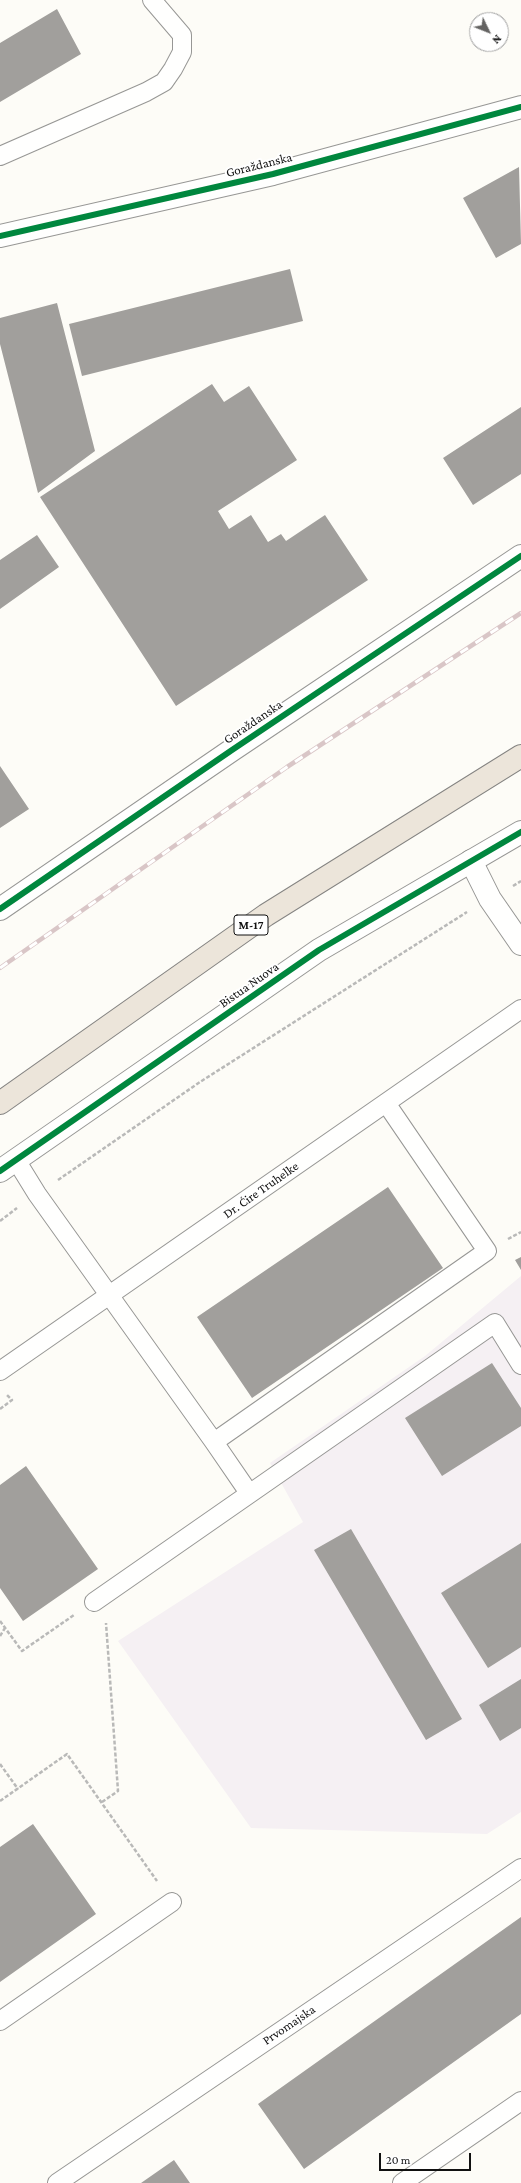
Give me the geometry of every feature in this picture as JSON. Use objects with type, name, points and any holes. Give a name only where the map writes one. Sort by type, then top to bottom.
[{"type":"highway","name":"M-17","points":[[0,1103],[266,915],[521,756]]},
{"type":"street","name":"Goraždanska","points":[[0,236],[273,174],[521,107]]},
{"type":"street","name":"Goraždanska","points":[[0,909],[232,750],[521,556]]},
{"type":"street","name":"Bistua Nuova","points":[[8,1166],[318,950],[521,832]]},
{"type":"street","points":[[471,861],[490,899],[521,944]]},
{"type":"lane","points":[[0,156],[146,92],[164,82],[182,52],[182,35],[152,0]]},
{"type":"lane","name":"Dr. Ćire Truhelke","points":[[0,1371],[521,1009]]},
{"type":"lane","points":[[214,1442],[487,1252],[386,1103]]},
{"type":"lane","points":[[8,1166],[37,1194],[214,1442],[249,1494]]},
{"type":"lane","points":[[94,1602],[495,1323],[521,1365]]},
{"type":"lane","name":"Prvomajska","points":[[57,2183],[521,1868]]},
{"type":"lane","points":[[0,2021],[172,1902]]},
{"type":"lane","points":[[402,2183],[521,2101]]},
{"type":"path","points":[[0,1221],[200,1082],[447,924],[521,882]]},
{"type":"path","points":[[0,1409],[12,1400],[4,1392]]},
{"type":"path","points":[[0,1621],[22,1652],[94,1602],[106,1619],[118,1791],[102,1802]]},
{"type":"path","points":[[0,1636],[5,1628]]},
{"type":"path","points":[[0,1801],[68,1754],[172,1902]]},
{"type":"path","points":[[0,1764],[18,1789]]},
{"type":"shaded area","points":[[521,1276],[521,1812],[487,1834],[251,1828],[118,1641],[303,1522],[270,1463],[425,1356]]},
{"type":"building","points":[[57,9],[81,54],[0,102],[0,43]]},
{"type":"building","points":[[519,167],[521,244],[496,258],[463,198]]},
{"type":"building","points":[[290,269],[303,321],[82,376],[69,324]]},
{"type":"building","points":[[57,303],[95,451],[38,493],[0,344],[0,318]]},
{"type":"building","points":[[212,384],[224,402],[249,386],[297,460],[218,511],[229,529],[251,515],[268,542],[281,534],[286,541],[325,515],[368,580],[176,706],[40,497]]},
{"type":"building","points":[[521,407],[521,474],[473,505],[443,458]]},
{"type":"building","points":[[37,535],[59,567],[0,609],[0,560]]},
{"type":"building","points":[[0,766],[29,809],[0,828]]},
{"type":"building","points":[[388,1187],[443,1268],[252,1398],[197,1317]]},
{"type":"building","points":[[521,1257],[521,1270],[515,1260]]},
{"type":"building","points":[[492,1363],[521,1408],[521,1426],[442,1476],[405,1418]]},
{"type":"building","points":[[26,1466],[98,1569],[23,1621],[0,1588],[0,1485]]},
{"type":"building","points":[[351,1529],[462,1719],[426,1740],[314,1550]]},
{"type":"building","points":[[521,1543],[521,1647],[488,1668],[441,1593]]},
{"type":"building","points":[[521,1679],[521,1728],[500,1741],[479,1705]]},
{"type":"building","points":[[33,1824],[96,1914],[0,1982],[0,1847]]},
{"type":"building","points":[[521,1917],[521,2014],[304,2169],[258,2104]]},
{"type":"building","points":[[174,2160],[190,2183],[141,2183]]},
{"type":"railway","points":[[0,968],[287,767],[521,613]]},
{"type":"cycle path","points":[[0,236],[273,174],[521,107]]},
{"type":"cycle path","points":[[0,909],[232,750],[521,556]]},
{"type":"cycle path","points":[[0,1171],[319,950],[521,832]]}]
